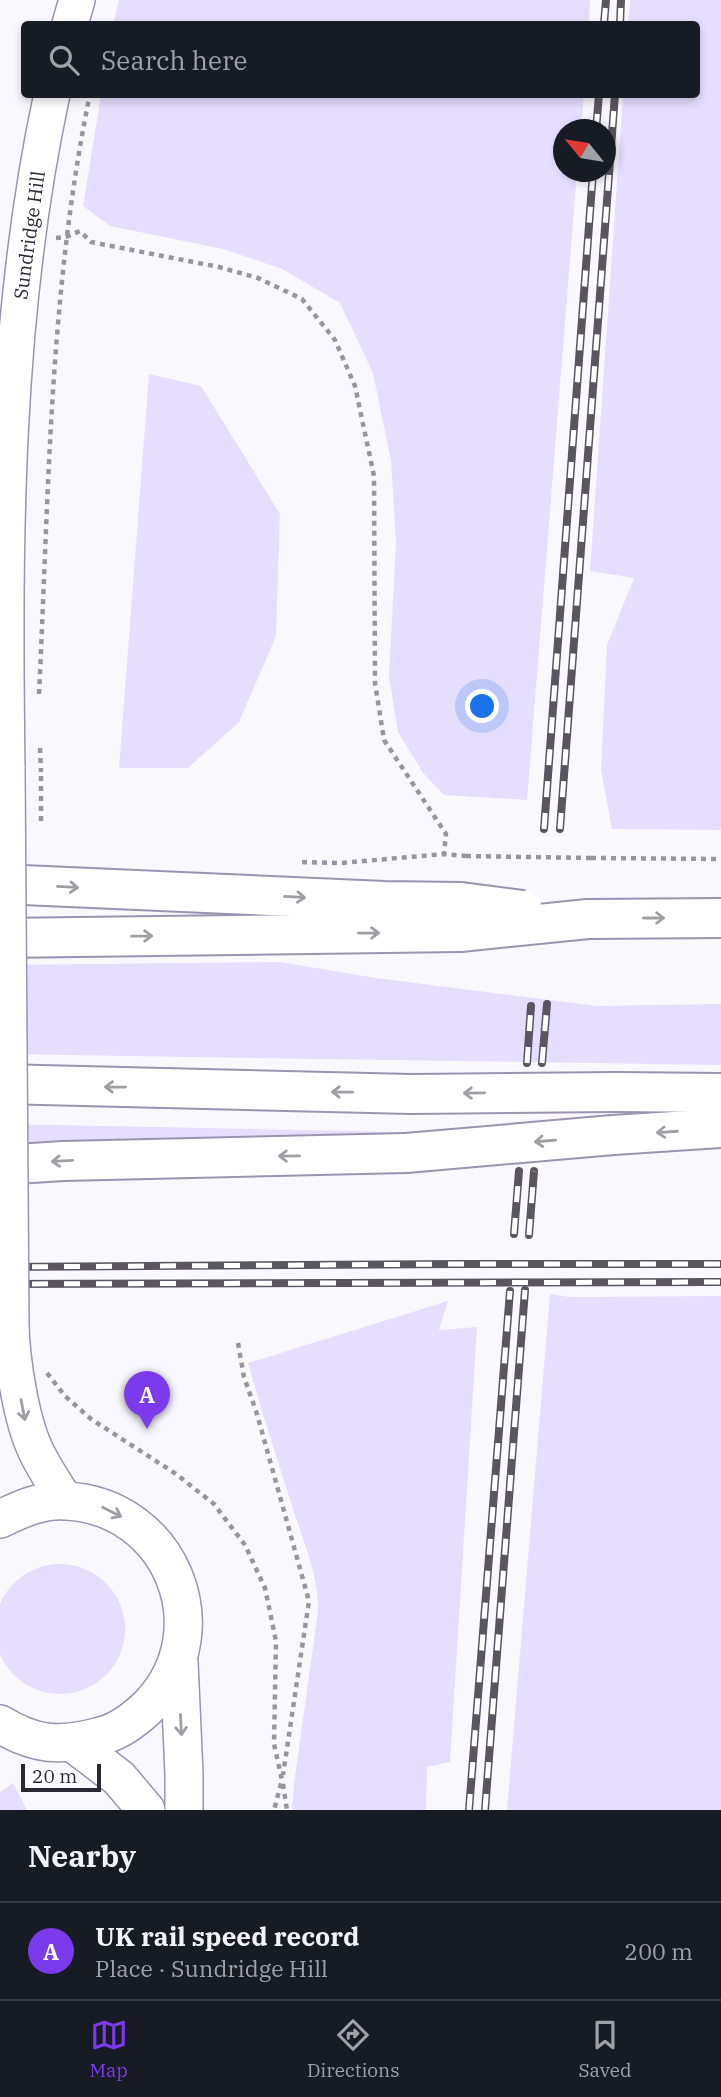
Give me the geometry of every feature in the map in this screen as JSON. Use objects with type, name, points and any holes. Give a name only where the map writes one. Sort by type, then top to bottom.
[{"type":"highway","points":[[0,884],[384,901],[461,917]]},
{"type":"highway","points":[[0,938],[461,917],[721,918]]},
{"type":"highway","points":[[0,1084],[411,1094],[721,1093]]},
{"type":"highway","points":[[0,1165],[63,1161],[406,1153],[721,1128]]},
{"type":"highway","points":[[0,1519],[27,1506],[65,1500],[101,1506],[134,1524],[161,1550],[178,1583],[184,1620],[179,1657],[184,1810]]},
{"type":"highway","points":[[6,1732],[45,1742],[73,1743],[108,1735],[139,1717],[164,1690],[179,1657]]},
{"type":"highway","points":[[73,1743],[119,1778],[146,1810]]},
{"type":"main road","points":[[71,21],[77,0]]},
{"type":"main road","name":"Sundridge Hill","points":[[51,98],[19,297],[8,458],[11,1335],[26,1425],[34,1448],[65,1500]]},
{"type":"main road","name":"Sundridge Hill","points":[[0,1382],[11,1335]]},
{"type":"path","points":[[39,700],[58,310],[73,181],[89,98]]},
{"type":"path","points":[[66,237],[80,231],[91,242],[219,267],[258,278],[302,299],[335,340],[355,386],[374,477],[375,683],[384,740],[446,834],[444,854],[721,859]]},
{"type":"path","points":[[40,737],[41,772]]},
{"type":"path","points":[[238,1343],[244,1377],[257,1413],[309,1601],[282,1780],[287,1810]]},
{"type":"shaded area","points":[[119,0],[590,0],[589,21],[114,21]]},
{"type":"shaded area","points":[[630,0],[721,0],[721,830],[612,829],[601,770],[607,645],[634,578],[590,571],[623,98],[700,98],[700,21],[628,21]]},
{"type":"shaded area","points":[[101,98],[584,98],[582,119],[553,119],[553,182],[576,182],[527,800],[444,795],[423,773],[398,732],[389,676],[396,542],[391,461],[373,373],[340,303],[282,269],[223,249],[110,226],[83,206]]},
{"type":"shaded area","points":[[149,374],[201,386],[280,514],[276,636],[239,722],[188,768],[119,768]]},
{"type":"shaded area","points":[[280,962],[376,978],[598,1006],[721,1004],[721,1065],[0,1054],[0,965]]},
{"type":"shaded area","points":[[0,1124],[401,1132],[401,1141],[0,1153]]},
{"type":"shaded area","points":[[550,1294],[570,1297],[721,1296],[721,1810],[507,1810]]},
{"type":"shaded area","points":[[448,1301],[439,1330],[477,1327],[450,1762],[427,1767],[426,1810],[292,1810],[318,1598],[310,1561],[248,1363]]},
{"type":"shaded area","points":[[47,1565],[73,1565],[96,1575],[114,1593],[124,1616],[124,1642],[114,1665],[96,1683],[73,1693],[47,1693],[24,1683],[6,1665],[-1,1651],[-1,1607],[6,1593],[24,1575]]},
{"type":"shaded area","points":[[13,1783],[27,1810],[0,1810],[0,1792]]},
{"type":"railway","points":[[604,21],[606,0]]},
{"type":"railway","points":[[620,21],[621,0]]},
{"type":"railway","points":[[597,119],[599,98]]},
{"type":"railway","points":[[560,829],[615,98]]},
{"type":"railway","points":[[544,829],[592,182]]},
{"type":"railway","points":[[542,1063],[547,1004]]},
{"type":"railway","points":[[527,1063],[531,1006]]},
{"type":"railway","points":[[514,1234],[519,1171]]},
{"type":"railway","points":[[529,1235],[534,1171]]},
{"type":"railway","points":[[0,1267],[721,1264]]},
{"type":"railway","points":[[0,1284],[721,1282]]},
{"type":"railway","points":[[485,1810],[525,1290]]},
{"type":"railway","points":[[469,1810],[510,1291]]},
{"type":"place","name":"UK rail speed record","points":[[147,1429]]}]
